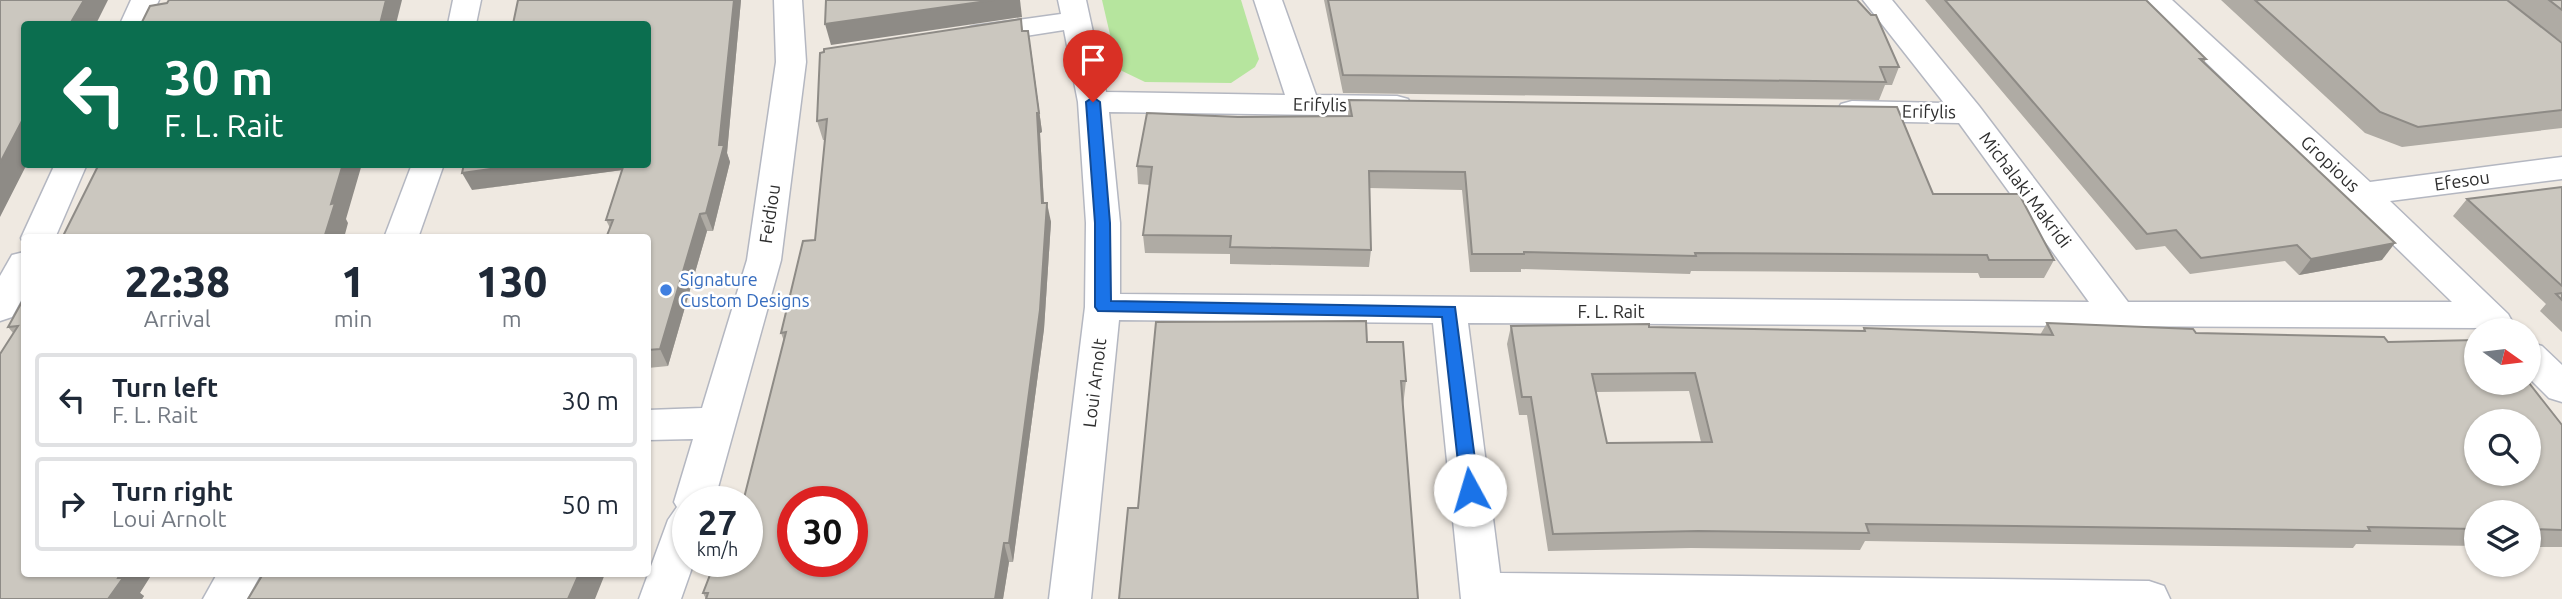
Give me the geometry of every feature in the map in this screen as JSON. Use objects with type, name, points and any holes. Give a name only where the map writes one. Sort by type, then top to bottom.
[{"type":"street","points":[[135,21],[145,0]]},
{"type":"street","points":[[463,21],[467,0]]},
{"type":"street","name":"Feidiou","points":[[699,486],[764,260],[801,61],[788,0]]},
{"type":"street","points":[[1268,0],[1304,105]]},
{"type":"street","name":"Michalaki Makridi","points":[[1877,0],[1968,113],[2118,315]]},
{"type":"street","name":"Gropious","points":[[2156,0],[2363,194],[2489,318]]},
{"type":"street","points":[[945,39],[1073,10]]},
{"type":"street","name":"Loui Arnolt","points":[[1069,599],[1103,307],[1102,223],[1093,102],[1073,10]]},
{"type":"street","name":"Erifylis","points":[[1093,102],[1429,106]]},
{"type":"street","name":"Erifylis","points":[[1828,111],[1968,113]]},
{"type":"street","points":[[40,234],[69,168]]},
{"type":"street","points":[[402,234],[427,168]]},
{"type":"street","name":"Efesou","points":[[2363,194],[2562,168]]},
{"type":"street","points":[[0,307],[21,269]]},
{"type":"street","name":"F. L. Rait","points":[[1103,307],[2118,315],[2464,322]]},
{"type":"street","points":[[1449,311],[1482,595],[2148,599]]},
{"type":"street","points":[[2541,368],[2562,388]]},
{"type":"street","points":[[651,425],[719,423]]},
{"type":"street","points":[[660,599],[672,565]]},
{"type":"street","points":[[224,599],[238,577]]},
{"type":"green space","points":[[1102,0],[1241,0],[1259,59],[1255,67],[1231,83],[1145,82],[1118,69]]},
{"type":"building","points":[[0,0],[84,0],[72,21],[21,21],[21,123],[0,163]]},
{"type":"building","points":[[169,0],[386,0],[381,21],[142,21],[150,6],[167,3]]},
{"type":"building","points":[[518,0],[734,0],[719,145],[724,145],[706,213],[700,214],[660,349],[651,350],[651,234],[608,234],[613,220],[606,220],[623,168],[651,168],[651,21],[514,21]]},
{"type":"building","points":[[826,0],[994,0],[825,24]]},
{"type":"building","points":[[1328,0],[1857,0],[1871,15],[1876,15],[1899,67],[1880,67],[1886,82],[1343,75]]},
{"type":"building","points":[[1945,0],[2146,0],[2206,59],[2200,59],[2395,243],[2311,259],[2297,245],[2201,258],[2176,230],[2147,234]]},
{"type":"building","points":[[2255,0],[2507,0],[2562,43],[2562,110],[2418,127],[2380,112]]},
{"type":"building","points":[[2549,0],[2562,0],[2562,10]]},
{"type":"building","points":[[1021,19],[1022,31],[1028,31],[1039,113],[1042,203],[1047,203],[1040,310],[1009,543],[1004,543],[995,599],[706,599],[708,593],[703,593],[709,577],[763,577],[763,486],[747,486],[786,332],[781,333],[803,241],[815,240],[827,119],[817,121],[820,53],[824,52],[824,49]]},
{"type":"building","points":[[1349,100],[1897,107],[1933,194],[2019,194],[2054,260],[1989,260],[1987,255],[1695,253],[1696,256],[1524,252],[1472,254],[1465,172],[1369,171],[1371,250],[1230,247],[1231,236],[1143,235],[1152,167],[1137,166],[1147,113],[1238,117],[1352,116]]},
{"type":"building","points":[[97,168],[342,168],[325,234],[64,234]]},
{"type":"building","points":[[463,168],[497,168],[462,173]]},
{"type":"building","points":[[2562,187],[2562,286],[2467,199]]},
{"type":"building","points":[[21,303],[21,577],[123,578],[108,599],[0,599],[0,354],[18,326],[8,327]]},
{"type":"building","points":[[1366,321],[1367,342],[1403,342],[1406,381],[1401,381],[1418,599],[1119,599],[1128,508],[1138,508],[1156,322]]},
{"type":"building","points":[[2047,323],[2193,329],[2196,333],[2384,337],[2388,342],[2464,340],[2464,396],[2539,396],[2562,425],[2562,530],[2541,529],[2541,500],[2464,500],[2464,529],[2368,527],[2370,531],[1866,524],[1869,533],[1698,531],[1553,534],[1531,397],[1522,397],[1511,326],[1649,324],[1649,327],[1865,331],[1864,328],[2053,335]],"holes":[[[1695,373],[1712,442],[1607,443],[1592,374]]]},
{"type":"building","points":[[261,577],[578,577],[568,599],[248,599]]},
{"type":"place","name":"Signature Custom Designs","points":[[666,290]]},
{"type":"route","points":[[1093,102],[1102,223],[1103,307],[1449,311],[1470,490]]}]
